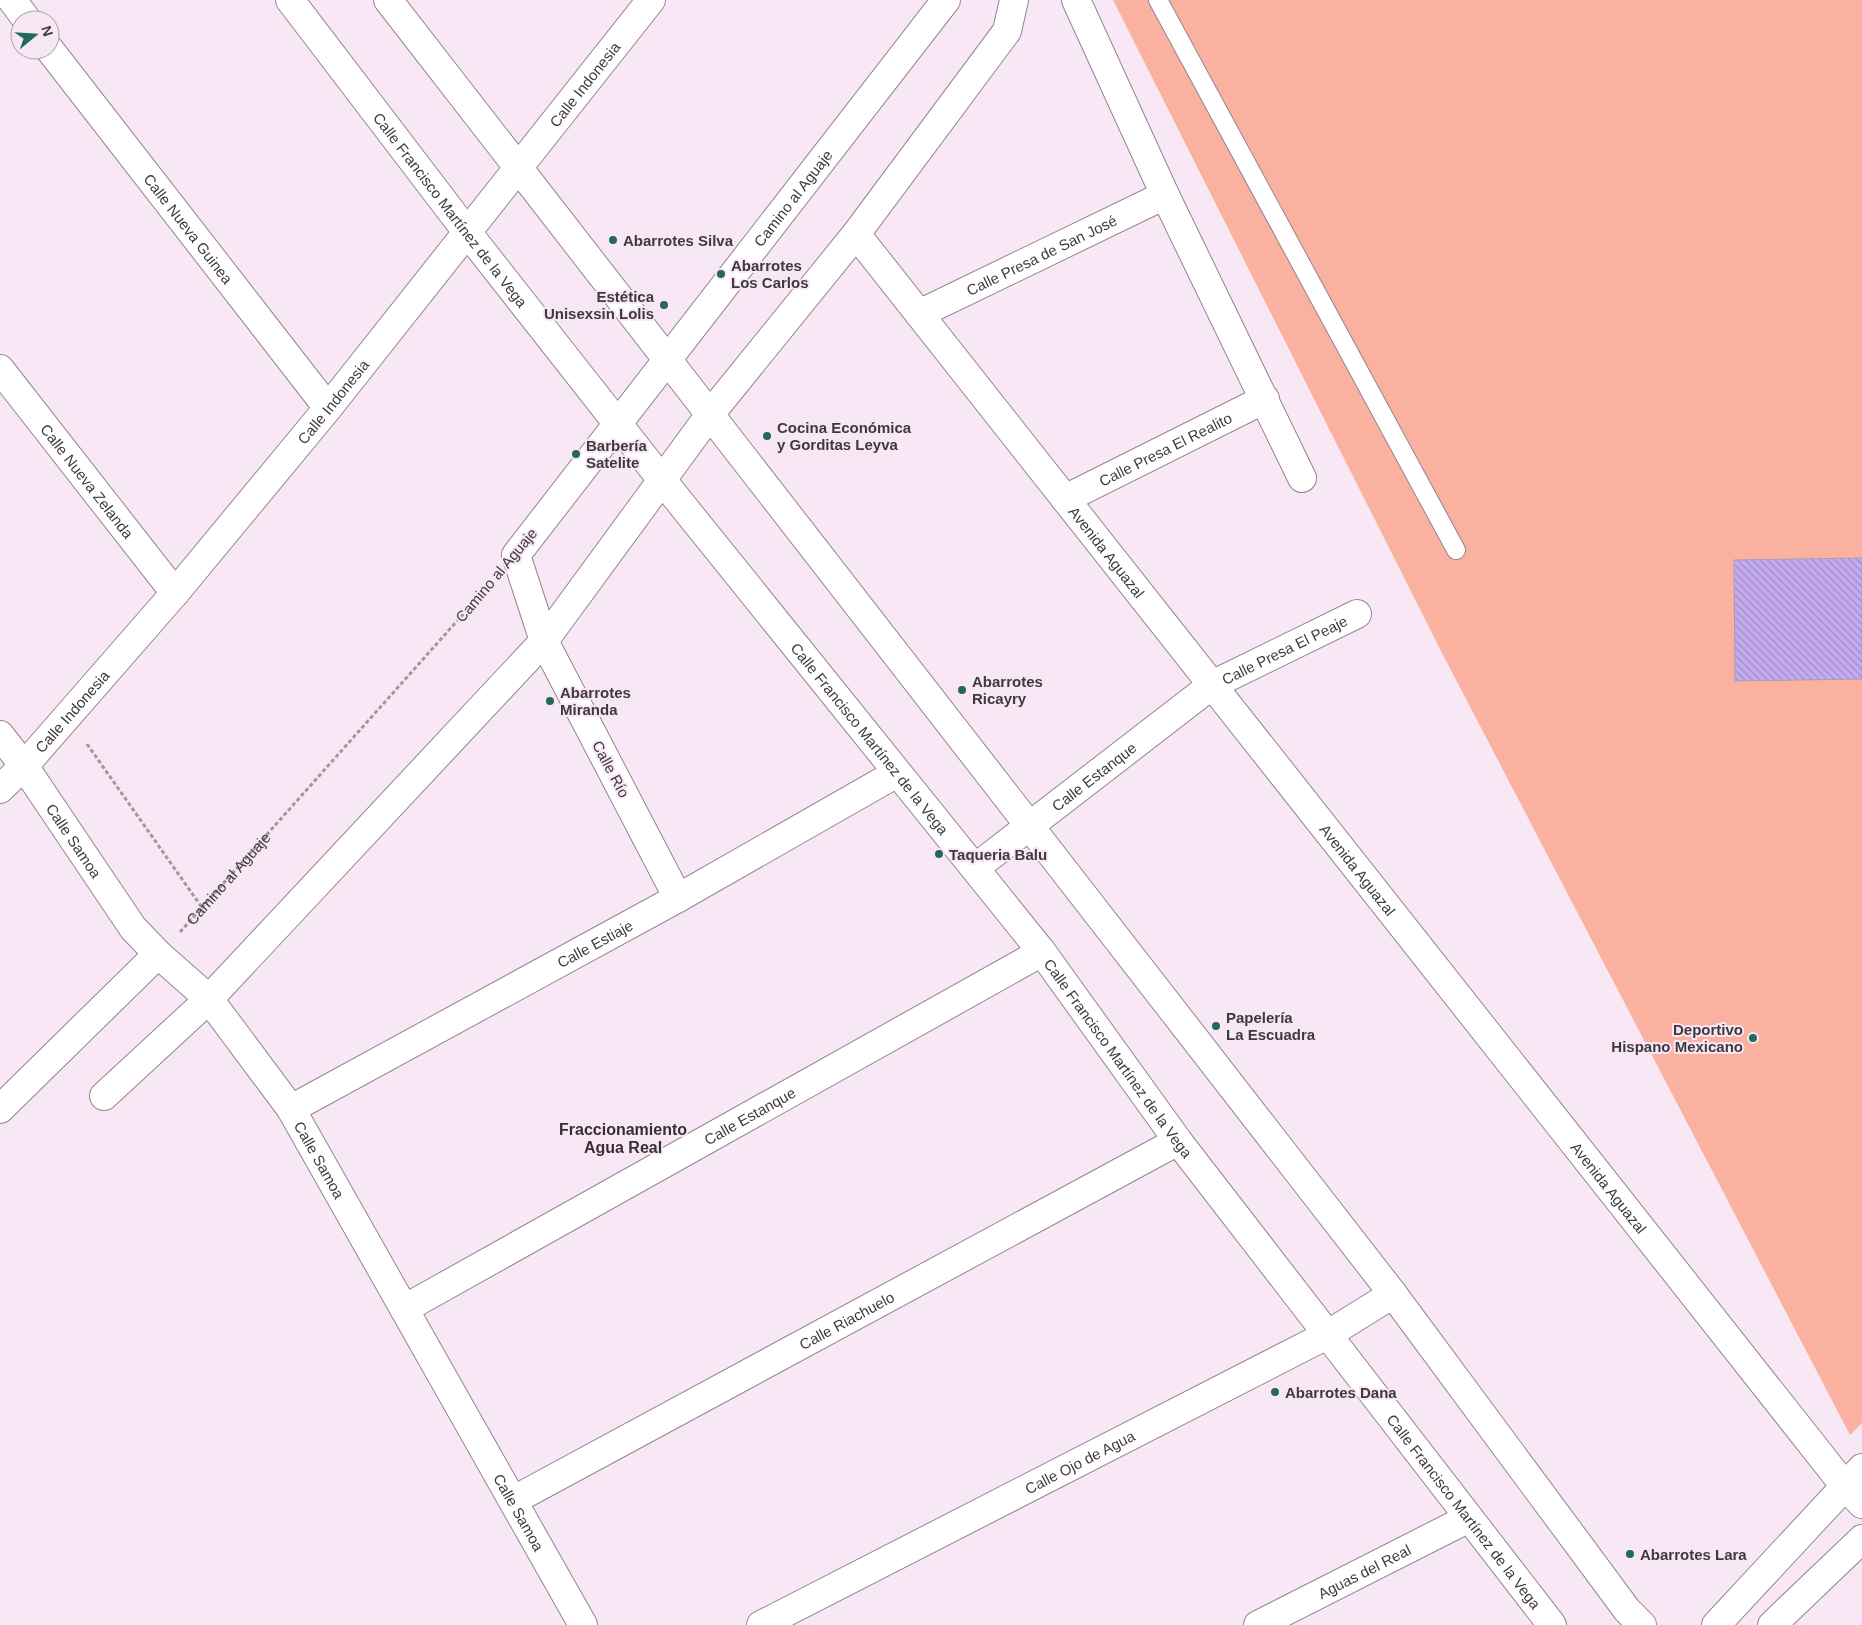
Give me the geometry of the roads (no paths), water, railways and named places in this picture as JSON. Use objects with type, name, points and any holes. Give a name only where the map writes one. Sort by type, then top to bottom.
[{"type":"street","name":"Calle Francisco Martínez de la Vega","points":[[290,0],[467,232],[662,480],[1042,952],[1178,1141],[1552,1625]]},
{"type":"street","points":[[388,0],[517,169],[711,414],[1393,1294],[1628,1610],[1642,1625]]},
{"type":"street","name":"Calle Indonesia","points":[[0,789],[24,766],[175,593],[328,408],[651,0]]},
{"type":"street","name":"Camino al Aguaje","points":[[516,555],[946,0]]},
{"type":"street","points":[[104,1096],[209,999],[544,641],[711,414],[856,234],[1007,31],[1014,0]]},
{"type":"street","points":[[1076,0],[1165,195],[1266,399],[1302,478]]},
{"type":"street","name":"Calle Nueva Guinea","points":[[58,60],[328,408]]},
{"type":"street","name":"Calle Presa de San José","points":[[919,314],[1165,195]]},
{"type":"street","name":"Avenida Aguazal","points":[[856,234],[1212,685],[1856,1486]]},
{"type":"street","name":"Calle Nueva Zelanda","points":[[0,369],[175,593]]},
{"type":"street","name":"Calle Presa El Realito","points":[[1065,499],[1266,399]]},
{"type":"street","name":"Calle Río","points":[[516,555],[544,641],[678,898]]},
{"type":"street","name":"Calle Presa El Peaje","points":[[1212,685],[1358,614]]},
{"type":"street","name":"Calle Estanque","points":[[975,868],[1212,685]]},
{"type":"street","name":"Calle Samoa","points":[[0,735],[24,766],[133,928],[158,954],[209,999],[291,1109],[514,1500],[583,1625]]},
{"type":"street","name":"Calle Estiaje","points":[[291,1109],[678,898],[897,773]]},
{"type":"street","name":"Calle Estanque","points":[[404,1309],[1042,952]]},
{"type":"street","points":[[0,1109],[158,954]]},
{"type":"street","name":"Calle Riachuelo","points":[[514,1500],[1178,1141]]},
{"type":"street","name":"Calle Ojo de Agua","points":[[761,1625],[1327,1335],[1393,1294]]},
{"type":"street","points":[[1716,1625],[1856,1486]]},
{"type":"street","name":"Aguas del Real","points":[[1258,1625],[1469,1518]]},
{"type":"street","points":[[1772,1625],[1862,1539]]},
{"type":"lane","points":[[1158,0],[1456,550]]},
{"type":"place","name":"Abarrotes Silva","points":[[613,240]]},
{"type":"place","name":"Abarrotes Los Carlos","points":[[721,274]]},
{"type":"place","name":"Estética Unisexsin Lolis","points":[[664,305]]},
{"type":"place","name":"Cocina Económica y Gorditas Leyva","points":[[767,436]]},
{"type":"place","name":"Barbería Satelite","points":[[576,454]]},
{"type":"place","name":"Abarrotes Ricayry","points":[[962,690]]},
{"type":"place","name":"Abarrotes Miranda","points":[[550,701]]},
{"type":"place","name":"Taqueria Balu","points":[[939,854]]},
{"type":"place","name":"Papelería La Escuadra","points":[[1216,1026]]},
{"type":"place","name":"Deportivo Hispano Mexicano","points":[[1753,1038]]},
{"type":"place","name":"Abarrotes Dana","points":[[1275,1392]]},
{"type":"place","name":"Abarrotes Lara","points":[[1630,1554]]},
{"type":"district","name":"Fraccionamiento Agua Real","points":[[623,1138]]}]
